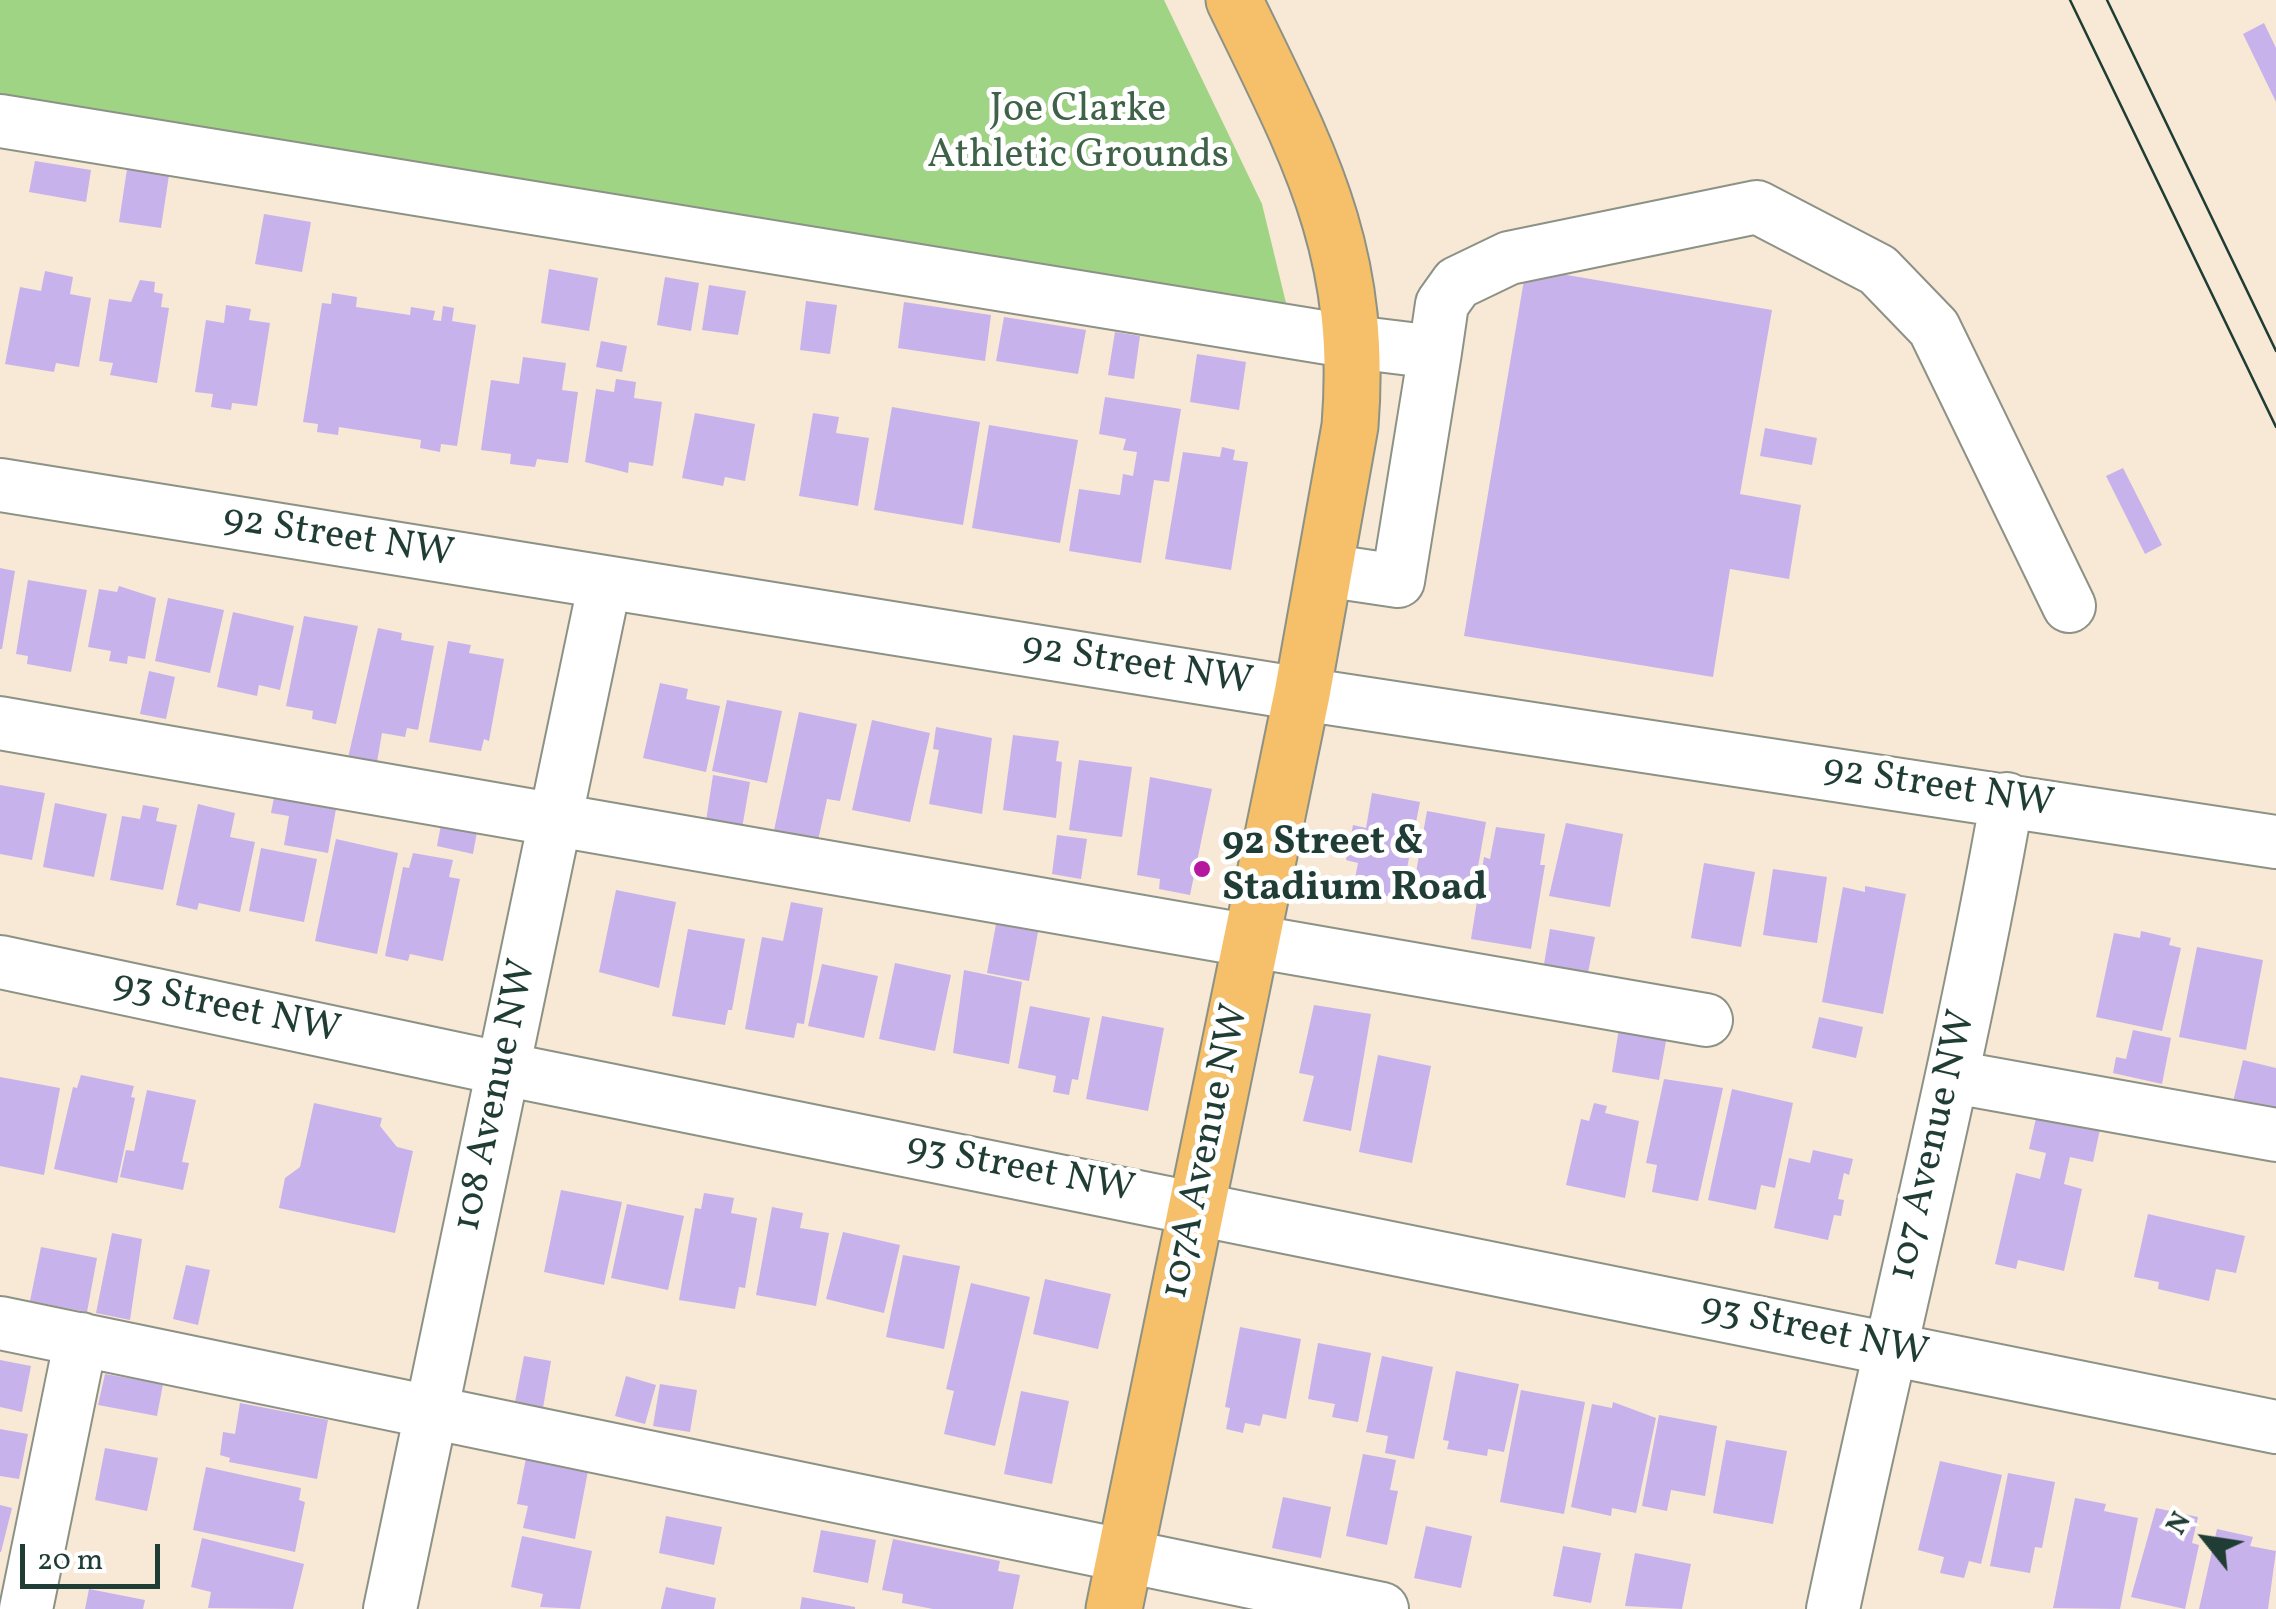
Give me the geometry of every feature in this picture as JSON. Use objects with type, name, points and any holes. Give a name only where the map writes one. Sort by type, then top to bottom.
[{"type":"main road","name":"107A Avenue NW","points":[[1119,1583],[1302,694],[1350,426],[1353,342],[1346,280],[1328,204],[1234,0]]},
{"type":"street","points":[[0,121],[1353,342],[1435,352]]},
{"type":"street","points":[[1324,570],[1398,581],[1442,304],[1458,283],[1509,258],[1756,207],[1878,270],[1934,328],[2069,606]]},
{"type":"street","name":"92 Street NW","points":[[0,485],[1302,694],[2276,842]]},
{"type":"street","name":"108 Avenue NW","points":[[390,1609],[605,582]]},
{"type":"street","points":[[0,723],[557,816],[1250,945],[1706,1020]]},
{"type":"street","name":"107 Avenue NW","points":[[1833,1609],[1888,1348],[1954,1077],[2007,799]]},
{"type":"street","name":"93 Street NW","points":[[0,962],[504,1069],[1198,1206],[2276,1427]]},
{"type":"street","points":[[1954,1077],[2276,1135]]},
{"type":"street","points":[[0,1322],[432,1411],[1119,1583],[1382,1609]]},
{"type":"street","points":[[26,1609],[81,1339]]},
{"type":"green space","name":"Joe Clarke Athletic Grounds","points":[[0,0],[1164,0],[1262,204],[1287,307],[0,104]]},
{"type":"building","points":[[2264,23],[2276,48],[2276,102],[2243,34]]},
{"type":"building","points":[[35,161],[91,170],[86,202],[29,192]]},
{"type":"building","points":[[127,169],[169,175],[161,228],[119,222]]},
{"type":"building","points":[[264,214],[311,222],[302,272],[255,264]]},
{"type":"building","points":[[1526,268],[1772,310],[1740,494],[1801,505],[1789,579],[1730,569],[1713,677],[1464,636]]},
{"type":"building","points":[[549,269],[598,278],[589,331],[541,323]]},
{"type":"building","points":[[45,271],[73,277],[70,294],[91,298],[79,367],[56,363],[54,372],[5,364],[20,287],[41,291]]},
{"type":"building","points":[[665,277],[699,283],[691,331],[657,325]]},
{"type":"building","points":[[140,280],[155,282],[154,292],[163,294],[161,307],[169,308],[157,383],[110,375],[113,363],[99,361],[109,299],[131,302]]},
{"type":"building","points":[[709,285],[746,291],[738,335],[702,330]]},
{"type":"building","points":[[332,293],[357,297],[356,307],[410,315],[411,307],[435,311],[433,320],[441,321],[443,306],[454,308],[452,321],[476,325],[457,446],[441,444],[440,452],[420,448],[421,440],[339,427],[338,435],[317,432],[318,424],[303,422],[322,303],[331,304]]},
{"type":"building","points":[[806,301],[837,305],[830,354],[800,350]]},
{"type":"building","points":[[904,302],[991,315],[985,361],[898,348]]},
{"type":"building","points":[[226,305],[251,309],[249,320],[270,323],[257,406],[232,403],[231,410],[211,407],[213,394],[195,392],[206,320],[224,323]]},
{"type":"building","points":[[1004,317],[1086,330],[1078,374],[996,361]]},
{"type":"building","points":[[1115,332],[1140,336],[1134,379],[1108,375]]},
{"type":"building","points":[[601,341],[627,346],[622,372],[596,367]]},
{"type":"building","points":[[1197,354],[1246,362],[1239,410],[1190,402]]},
{"type":"building","points":[[523,357],[566,363],[562,390],[578,392],[568,463],[537,459],[535,467],[510,464],[511,454],[481,450],[491,380],[519,384]]},
{"type":"building","points":[[616,379],[636,382],[634,398],[662,402],[653,466],[629,462],[628,473],[585,462],[596,389],[614,392]]},
{"type":"building","points":[[1105,397],[1181,409],[1169,482],[1154,480],[1141,563],[1069,551],[1079,489],[1120,495],[1123,474],[1133,476],[1137,452],[1123,450],[1126,439],[1099,434]]},
{"type":"building","points":[[892,407],[980,422],[963,525],[874,510]]},
{"type":"building","points":[[695,413],[755,424],[745,481],[725,477],[723,486],[682,478]]},
{"type":"building","points":[[813,413],[839,417],[836,433],[869,438],[858,506],[799,496]]},
{"type":"building","points":[[989,425],[1078,440],[1060,543],[972,528]]},
{"type":"building","points":[[1765,428],[1817,438],[1812,465],[1760,456]]},
{"type":"building","points":[[1222,447],[1235,450],[1233,460],[1248,462],[1231,570],[1165,559],[1183,452],[1220,457]]},
{"type":"building","points":[[2123,468],[2162,545],[2145,554],[2106,476]]},
{"type":"building","points":[[0,568],[15,571],[2,649],[0,649]]},
{"type":"building","points":[[28,580],[87,590],[71,672],[27,664],[28,656],[16,654]]},
{"type":"building","points":[[119,586],[156,598],[145,659],[128,656],[127,664],[109,661],[111,651],[88,647],[99,589],[117,592]]},
{"type":"building","points":[[168,598],[224,610],[210,673],[155,661]]},
{"type":"building","points":[[233,612],[294,626],[280,690],[259,685],[257,696],[217,687]]},
{"type":"building","points":[[304,616],[358,626],[336,724],[312,719],[313,711],[286,706]]},
{"type":"building","points":[[378,628],[402,633],[401,640],[434,646],[418,730],[407,728],[405,737],[382,733],[376,768],[347,762]]},
{"type":"building","points":[[448,641],[471,645],[469,653],[504,659],[489,741],[484,739],[481,751],[429,742]]},
{"type":"building","points":[[149,671],[175,677],[166,719],[140,714]]},
{"type":"building","points":[[660,683],[688,689],[686,699],[720,706],[706,772],[643,758]]},
{"type":"building","points":[[727,700],[782,711],[767,783],[712,771]]},
{"type":"building","points":[[799,712],[857,724],[840,801],[827,799],[816,850],[772,840]]},
{"type":"building","points":[[872,720],[930,733],[910,822],[852,810]]},
{"type":"building","points":[[936,727],[992,738],[982,814],[929,804],[939,750],[933,749]]},
{"type":"building","points":[[1013,735],[1059,741],[1056,761],[1062,762],[1056,818],[1003,810]]},
{"type":"building","points":[[1079,760],[1132,767],[1122,837],[1069,830]]},
{"type":"building","points":[[713,775],[750,782],[740,840],[704,834]]},
{"type":"building","points":[[1150,777],[1212,789],[1190,895],[1159,889],[1160,879],[1137,875]]},
{"type":"building","points":[[0,785],[45,793],[32,860],[0,854]]},
{"type":"building","points":[[275,792],[293,796],[292,801],[336,809],[328,853],[284,845],[289,816],[271,813]]},
{"type":"building","points":[[1372,793],[1420,802],[1401,899],[1353,889],[1358,863],[1346,860],[1353,825],[1366,828]]},
{"type":"building","points":[[55,803],[107,814],[94,877],[43,867]]},
{"type":"building","points":[[198,804],[235,813],[230,837],[255,842],[240,912],[199,903],[197,910],[176,905]]},
{"type":"building","points":[[143,805],[159,808],[156,821],[177,825],[163,890],[110,880],[122,816],[140,819]]},
{"type":"building","points":[[1427,811],[1486,822],[1474,889],[1415,878]]},
{"type":"building","points":[[442,819],[478,826],[473,854],[437,846]]},
{"type":"building","points":[[1566,823],[1623,834],[1610,907],[1549,896]]},
{"type":"building","points":[[1496,827],[1545,834],[1540,865],[1545,865],[1531,949],[1471,939],[1484,857],[1490,859]]},
{"type":"building","points":[[1057,835],[1087,839],[1081,879],[1052,874]]},
{"type":"building","points":[[336,839],[398,853],[377,954],[315,941]]},
{"type":"building","points":[[261,848],[317,859],[304,922],[249,911]]},
{"type":"building","points":[[413,853],[453,860],[449,877],[460,879],[443,961],[410,954],[408,961],[385,956],[403,867],[409,868]]},
{"type":"building","points":[[1704,863],[1755,872],[1741,947],[1691,938]]},
{"type":"building","points":[[1773,869],[1827,877],[1817,943],[1763,935]]},
{"type":"building","points":[[1865,886],[1906,894],[1883,1014],[1822,1002],[1843,887],[1865,892]]},
{"type":"building","points":[[616,890],[676,902],[659,988],[599,972]]},
{"type":"building","points":[[791,902],[823,908],[804,1024],[797,1023],[794,1038],[745,1029],[762,937],[783,941]]},
{"type":"building","points":[[996,924],[1038,932],[1029,981],[987,973]]},
{"type":"building","points":[[688,929],[745,939],[732,1010],[728,1010],[725,1025],[672,1016]]},
{"type":"building","points":[[1550,929],[1595,937],[1586,983],[1542,976]]},
{"type":"building","points":[[2141,931],[2171,938],[2169,945],[2181,948],[2162,1031],[2096,1017],[2114,933],[2140,938]]},
{"type":"building","points":[[2197,947],[2263,960],[2246,1050],[2179,1037]]},
{"type":"building","points":[[895,963],[951,975],[935,1051],[879,1039]]},
{"type":"building","points":[[822,964],[878,976],[864,1038],[808,1026]]},
{"type":"building","points":[[964,970],[1022,982],[1009,1064],[953,1053]]},
{"type":"building","points":[[1314,1005],[1371,1014],[1351,1131],[1303,1121],[1314,1076],[1299,1073]]},
{"type":"building","points":[[1030,1006],[1090,1018],[1078,1080],[1072,1079],[1069,1095],[1053,1092],[1056,1076],[1018,1068]]},
{"type":"building","points":[[1102,1016],[1164,1028],[1148,1111],[1086,1099]]},
{"type":"building","points":[[1819,1017],[1863,1027],[1856,1058],[1812,1048]]},
{"type":"building","points":[[1620,1022],[1668,1030],[1659,1080],[1612,1072]]},
{"type":"building","points":[[2133,1030],[2171,1038],[2162,1084],[2113,1073],[2116,1057],[2126,1059]]},
{"type":"building","points":[[1378,1055],[1431,1066],[1412,1163],[1359,1152]]},
{"type":"building","points":[[2243,1060],[2276,1068],[2276,1116],[2232,1106]]},
{"type":"building","points":[[81,1075],[134,1086],[131,1097],[135,1098],[117,1183],[54,1169],[73,1087],[77,1088]]},
{"type":"building","points":[[0,1077],[60,1088],[44,1175],[0,1166]]},
{"type":"building","points":[[1664,1079],[1723,1088],[1698,1201],[1652,1192],[1657,1165],[1646,1163]]},
{"type":"building","points":[[1732,1089],[1793,1103],[1775,1188],[1761,1185],[1756,1210],[1708,1200]]},
{"type":"building","points":[[147,1090],[196,1100],[182,1162],[189,1163],[183,1190],[120,1177],[126,1150],[134,1151]]},
{"type":"building","points":[[314,1103],[382,1118],[380,1126],[397,1147],[413,1151],[395,1233],[279,1208],[285,1178],[300,1167]]},
{"type":"building","points":[[1594,1103],[1607,1106],[1605,1113],[1639,1121],[1625,1198],[1566,1185],[1581,1119],[1589,1121]]},
{"type":"building","points":[[2037,1114],[2100,1129],[2093,1162],[2070,1157],[2064,1184],[2082,1189],[2064,1271],[2018,1260],[2016,1269],[1995,1264],[2016,1173],[2040,1179],[2046,1153],[2029,1149]]},
{"type":"building","points":[[1813,1150],[1853,1159],[1849,1175],[1844,1173],[1838,1199],[1844,1200],[1841,1216],[1834,1215],[1828,1240],[1774,1228],[1789,1158],[1810,1163]]},
{"type":"building","points":[[561,1190],[622,1202],[604,1285],[544,1272]]},
{"type":"building","points":[[704,1193],[734,1198],[731,1213],[757,1218],[745,1288],[739,1287],[735,1309],[679,1300],[695,1208],[701,1209]]},
{"type":"building","points":[[627,1204],[684,1216],[668,1290],[611,1278]]},
{"type":"building","points":[[772,1207],[803,1213],[800,1228],[829,1233],[816,1306],[756,1295]]},
{"type":"building","points":[[2148,1214],[2245,1236],[2236,1273],[2216,1269],[2209,1301],[2158,1289],[2159,1282],[2134,1277]]},
{"type":"building","points":[[843,1232],[900,1245],[884,1313],[826,1299]]},
{"type":"building","points":[[112,1233],[142,1239],[130,1320],[96,1313]]},
{"type":"building","points":[[41,1247],[97,1258],[87,1312],[30,1301]]},
{"type":"building","points":[[903,1255],[960,1266],[944,1349],[886,1337]]},
{"type":"building","points":[[186,1265],[210,1270],[198,1325],[173,1319]]},
{"type":"building","points":[[1045,1279],[1111,1294],[1098,1349],[1033,1334]]},
{"type":"building","points":[[971,1283],[1030,1297],[995,1446],[944,1434],[954,1391],[946,1389]]},
{"type":"building","points":[[1240,1327],[1301,1339],[1286,1419],[1263,1414],[1260,1426],[1245,1423],[1243,1433],[1226,1429],[1230,1408],[1225,1407]]},
{"type":"building","points":[[1318,1343],[1371,1353],[1358,1422],[1332,1417],[1335,1404],[1308,1399]]},
{"type":"building","points":[[524,1356],[551,1361],[543,1408],[515,1402]]},
{"type":"building","points":[[1382,1356],[1433,1367],[1414,1459],[1385,1453],[1388,1436],[1366,1432]]},
{"type":"building","points":[[0,1360],[31,1366],[22,1412],[0,1407]]},
{"type":"building","points":[[1456,1371],[1519,1384],[1504,1452],[1488,1449],[1487,1456],[1447,1449],[1449,1441],[1443,1440]]},
{"type":"building","points":[[105,1374],[163,1384],[157,1416],[98,1405]]},
{"type":"building","points":[[626,1376],[656,1385],[645,1424],[615,1416]]},
{"type":"building","points":[[660,1384],[697,1390],[690,1432],[653,1426]]},
{"type":"building","points":[[1521,1390],[1585,1402],[1564,1514],[1500,1502]]},
{"type":"building","points":[[1021,1391],[1069,1401],[1052,1484],[1004,1474]]},
{"type":"building","points":[[1613,1402],[1656,1418],[1636,1513],[1612,1508],[1611,1516],[1571,1507],[1592,1404],[1612,1408]]},
{"type":"building","points":[[240,1403],[328,1420],[317,1479],[229,1462],[230,1458],[220,1455],[223,1432],[235,1434]]},
{"type":"building","points":[[1659,1415],[1717,1426],[1705,1496],[1671,1490],[1667,1511],[1642,1506]]},
{"type":"building","points":[[0,1429],[28,1434],[19,1479],[0,1476]]},
{"type":"building","points":[[1726,1440],[1787,1451],[1773,1524],[1713,1513]]},
{"type":"building","points":[[105,1448],[158,1458],[147,1511],[95,1500]]},
{"type":"building","points":[[1363,1454],[1396,1460],[1390,1490],[1398,1491],[1387,1545],[1346,1536]]},
{"type":"building","points":[[526,1458],[588,1471],[575,1539],[523,1528],[528,1506],[517,1504]]},
{"type":"building","points":[[1940,1461],[2002,1475],[1981,1564],[1969,1561],[1964,1578],[1940,1573],[1944,1557],[1918,1550]]},
{"type":"building","points":[[206,1467],[301,1488],[299,1500],[305,1502],[295,1552],[193,1530]]},
{"type":"building","points":[[2008,1473],[2055,1482],[2042,1548],[2035,1547],[2030,1573],[1990,1566]]},
{"type":"building","points":[[1283,1497],[1331,1507],[1321,1558],[1272,1548]]},
{"type":"building","points":[[2075,1498],[2106,1504],[2104,1511],[2138,1518],[2120,1609],[2053,1608]]},
{"type":"building","points":[[0,1505],[12,1508],[1,1552],[0,1552]]},
{"type":"building","points":[[2156,1508],[2198,1517],[2192,1543],[2199,1545],[2185,1609],[2131,1597]]},
{"type":"building","points":[[666,1516],[722,1527],[714,1565],[659,1553]]},
{"type":"building","points":[[1426,1526],[1472,1536],[1461,1588],[1414,1578]]},
{"type":"building","points":[[2217,1529],[2253,1537],[2250,1546],[2276,1551],[2268,1609],[2199,1609]]},
{"type":"building","points":[[821,1530],[876,1540],[868,1583],[813,1572]]},
{"type":"building","points":[[522,1536],[592,1551],[580,1609],[540,1607],[543,1594],[511,1587]]},
{"type":"building","points":[[202,1538],[304,1564],[293,1609],[208,1608],[211,1592],[191,1587]]},
{"type":"building","points":[[893,1539],[1000,1561],[998,1571],[1020,1575],[1013,1609],[933,1609],[902,1603],[903,1594],[882,1590]]},
{"type":"building","points":[[1563,1546],[1601,1553],[1591,1603],[1553,1596]]},
{"type":"building","points":[[1635,1553],[1691,1564],[1682,1609],[1625,1606]]},
{"type":"building","points":[[666,1587],[716,1598],[714,1609],[661,1609]]},
{"type":"building","points":[[89,1589],[145,1600],[143,1609],[85,1609]]},
{"type":"building","points":[[802,1597],[855,1607],[855,1609],[800,1609]]},
{"type":"tram line","points":[[2070,0],[2276,427]]},
{"type":"tram line","points":[[2107,0],[2276,351]]},
{"type":"place","name":"92 Street & Stadium Road","points":[[1202,869]]}]
